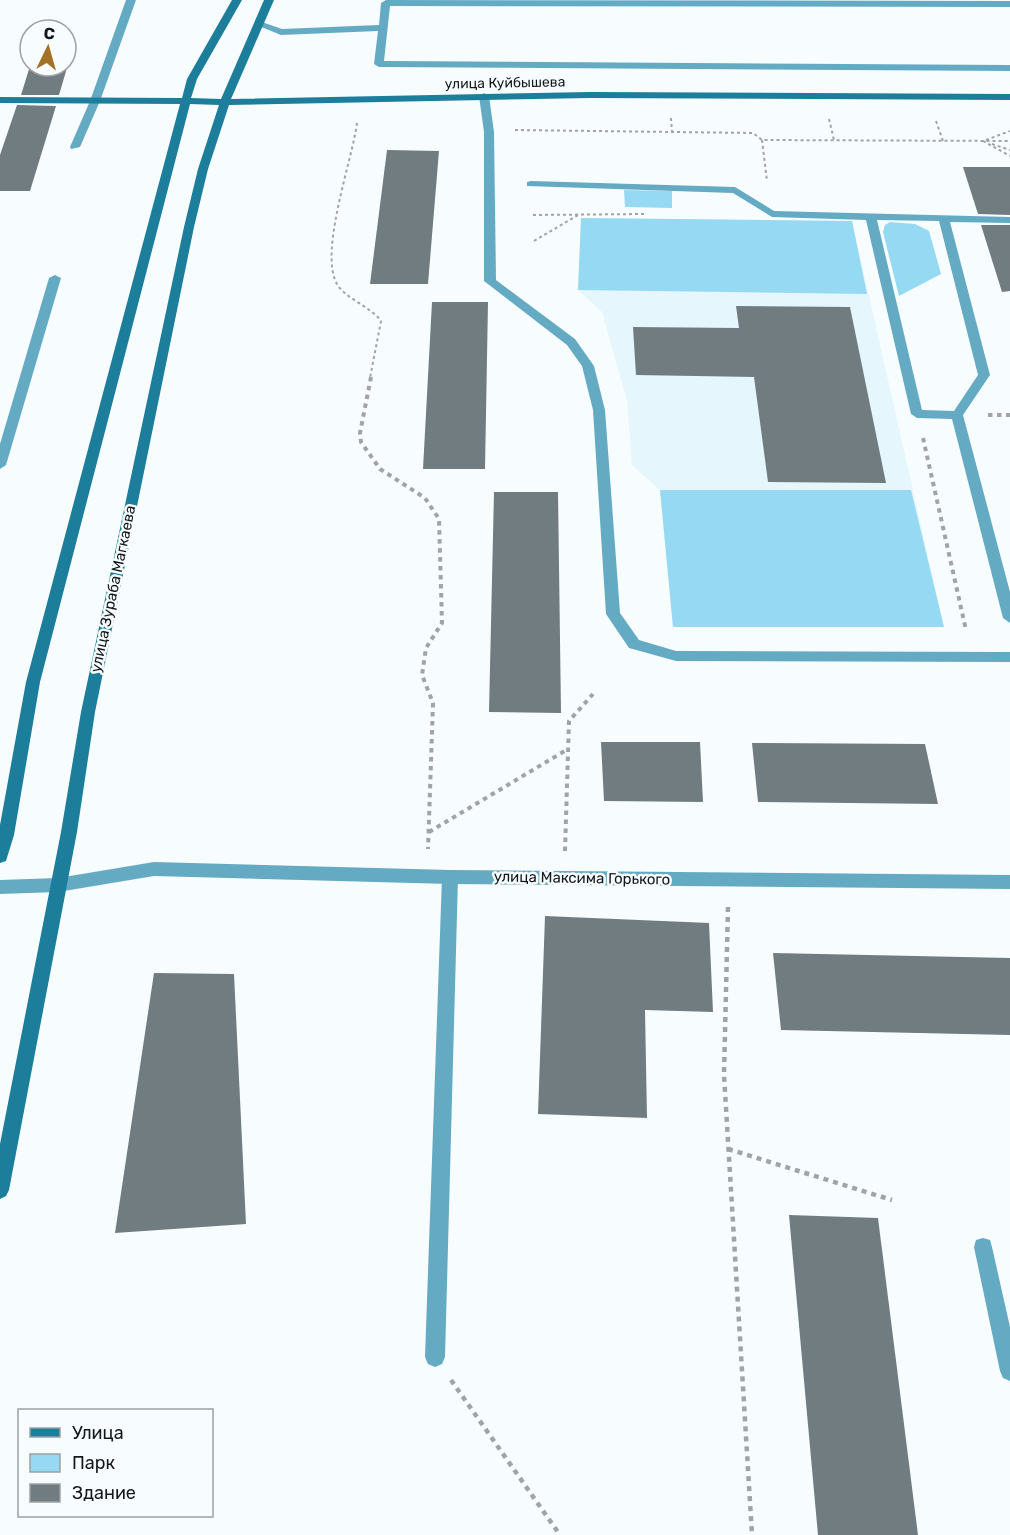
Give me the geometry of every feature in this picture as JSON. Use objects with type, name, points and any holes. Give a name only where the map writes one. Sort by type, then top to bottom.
[{"type":"main road","points":[[0,856],[6,835],[33,682],[186,100],[192,80],[237,0]]},
{"type":"main road","name":"улица Зураба Магкаева","points":[[0,1190],[69,832],[88,712],[189,227],[203,169],[232,81],[269,0]]},
{"type":"main road","name":"улица Куйбышева","points":[[0,100],[359,100],[484,96],[1010,97]]},
{"type":"street","points":[[75,147],[95,101],[130,0]]},
{"type":"street","points":[[1010,4],[386,3],[379,64],[1010,68]]},
{"type":"street","points":[[259,24],[281,32],[383,28]]},
{"type":"street","points":[[484,96],[489,132],[490,281],[571,342],[588,366],[599,410],[613,614],[634,644],[676,656],[1010,657]]},
{"type":"street","points":[[531,184],[735,190],[772,214],[1010,220]]},
{"type":"street","points":[[871,217],[917,414],[957,415]]},
{"type":"street","points":[[945,219],[984,375],[957,415],[1010,618]]},
{"type":"street","points":[[0,465],[56,278]]},
{"type":"street","name":"улица Максима Горького","points":[[0,887],[58,885],[154,869],[450,877],[1010,882]]},
{"type":"street","points":[[435,1357],[450,877]]},
{"type":"street","points":[[983,1247],[1010,1371]]},
{"type":"path","points":[[359,100],[356,131],[339,204],[330,272],[340,289],[367,304],[381,321],[360,433],[361,442],[380,469],[425,498],[439,519],[441,623],[426,648],[422,675],[433,703],[428,856]]},
{"type":"path","points":[[827,109],[834,140]]},
{"type":"path","points":[[936,121],[943,141]]},
{"type":"path","points":[[515,130],[753,133],[762,140],[1010,141]]},
{"type":"path","points":[[982,141],[1010,131]]},
{"type":"path","points":[[762,140],[772,214]]},
{"type":"path","points":[[982,141],[1010,150]]},
{"type":"path","points":[[982,141],[1010,156]]},
{"type":"path","points":[[534,241],[578,214]]},
{"type":"path","points":[[917,414],[967,633]]},
{"type":"path","points":[[564,860],[569,722],[593,693]]},
{"type":"path","points":[[428,833],[568,749]]},
{"type":"path","points":[[728,900],[724,1075],[752,1535]]},
{"type":"path","points":[[728,1149],[892,1200]]},
{"type":"path","points":[[435,1357],[560,1535]]},
{"type":"shaded area","points":[[581,218],[852,221],[944,627],[673,627],[660,490],[632,465],[627,401],[602,312],[578,290]]},
{"type":"green space","points":[[624,190],[672,191],[672,208],[625,207]]},
{"type":"green space","points":[[581,218],[852,221],[867,294],[578,290]]},
{"type":"green space","points":[[890,222],[915,224],[929,231],[941,274],[899,296],[883,232],[885,225]]},
{"type":"green space","points":[[660,490],[911,490],[944,627],[673,627]]},
{"type":"building","points":[[26,78],[64,78],[59,95],[21,95]]},
{"type":"building","points":[[17,105],[56,106],[30,191],[0,191],[0,155]]},
{"type":"building","points":[[387,150],[439,151],[428,284],[370,284]]},
{"type":"building","points":[[963,167],[1010,167],[1010,215],[978,214]]},
{"type":"building","points":[[981,225],[1010,225],[1010,291],[1002,292]]},
{"type":"building","points":[[432,302],[488,302],[485,469],[423,469]]},
{"type":"building","points":[[736,306],[850,307],[886,483],[768,482],[754,377],[636,375],[633,327],[739,328]]},
{"type":"building","points":[[494,492],[558,492],[561,713],[489,712]]},
{"type":"building","points":[[601,742],[700,742],[703,802],[604,801]]},
{"type":"building","points":[[752,743],[925,744],[938,804],[758,802]]},
{"type":"building","points":[[545,916],[709,923],[713,1012],[645,1010],[647,1118],[538,1114]]},
{"type":"building","points":[[773,953],[1010,958],[1010,1035],[781,1030]]},
{"type":"building","points":[[154,973],[234,974],[246,1224],[115,1233]]},
{"type":"building","points":[[789,1215],[878,1218],[918,1535],[818,1535]]}]
